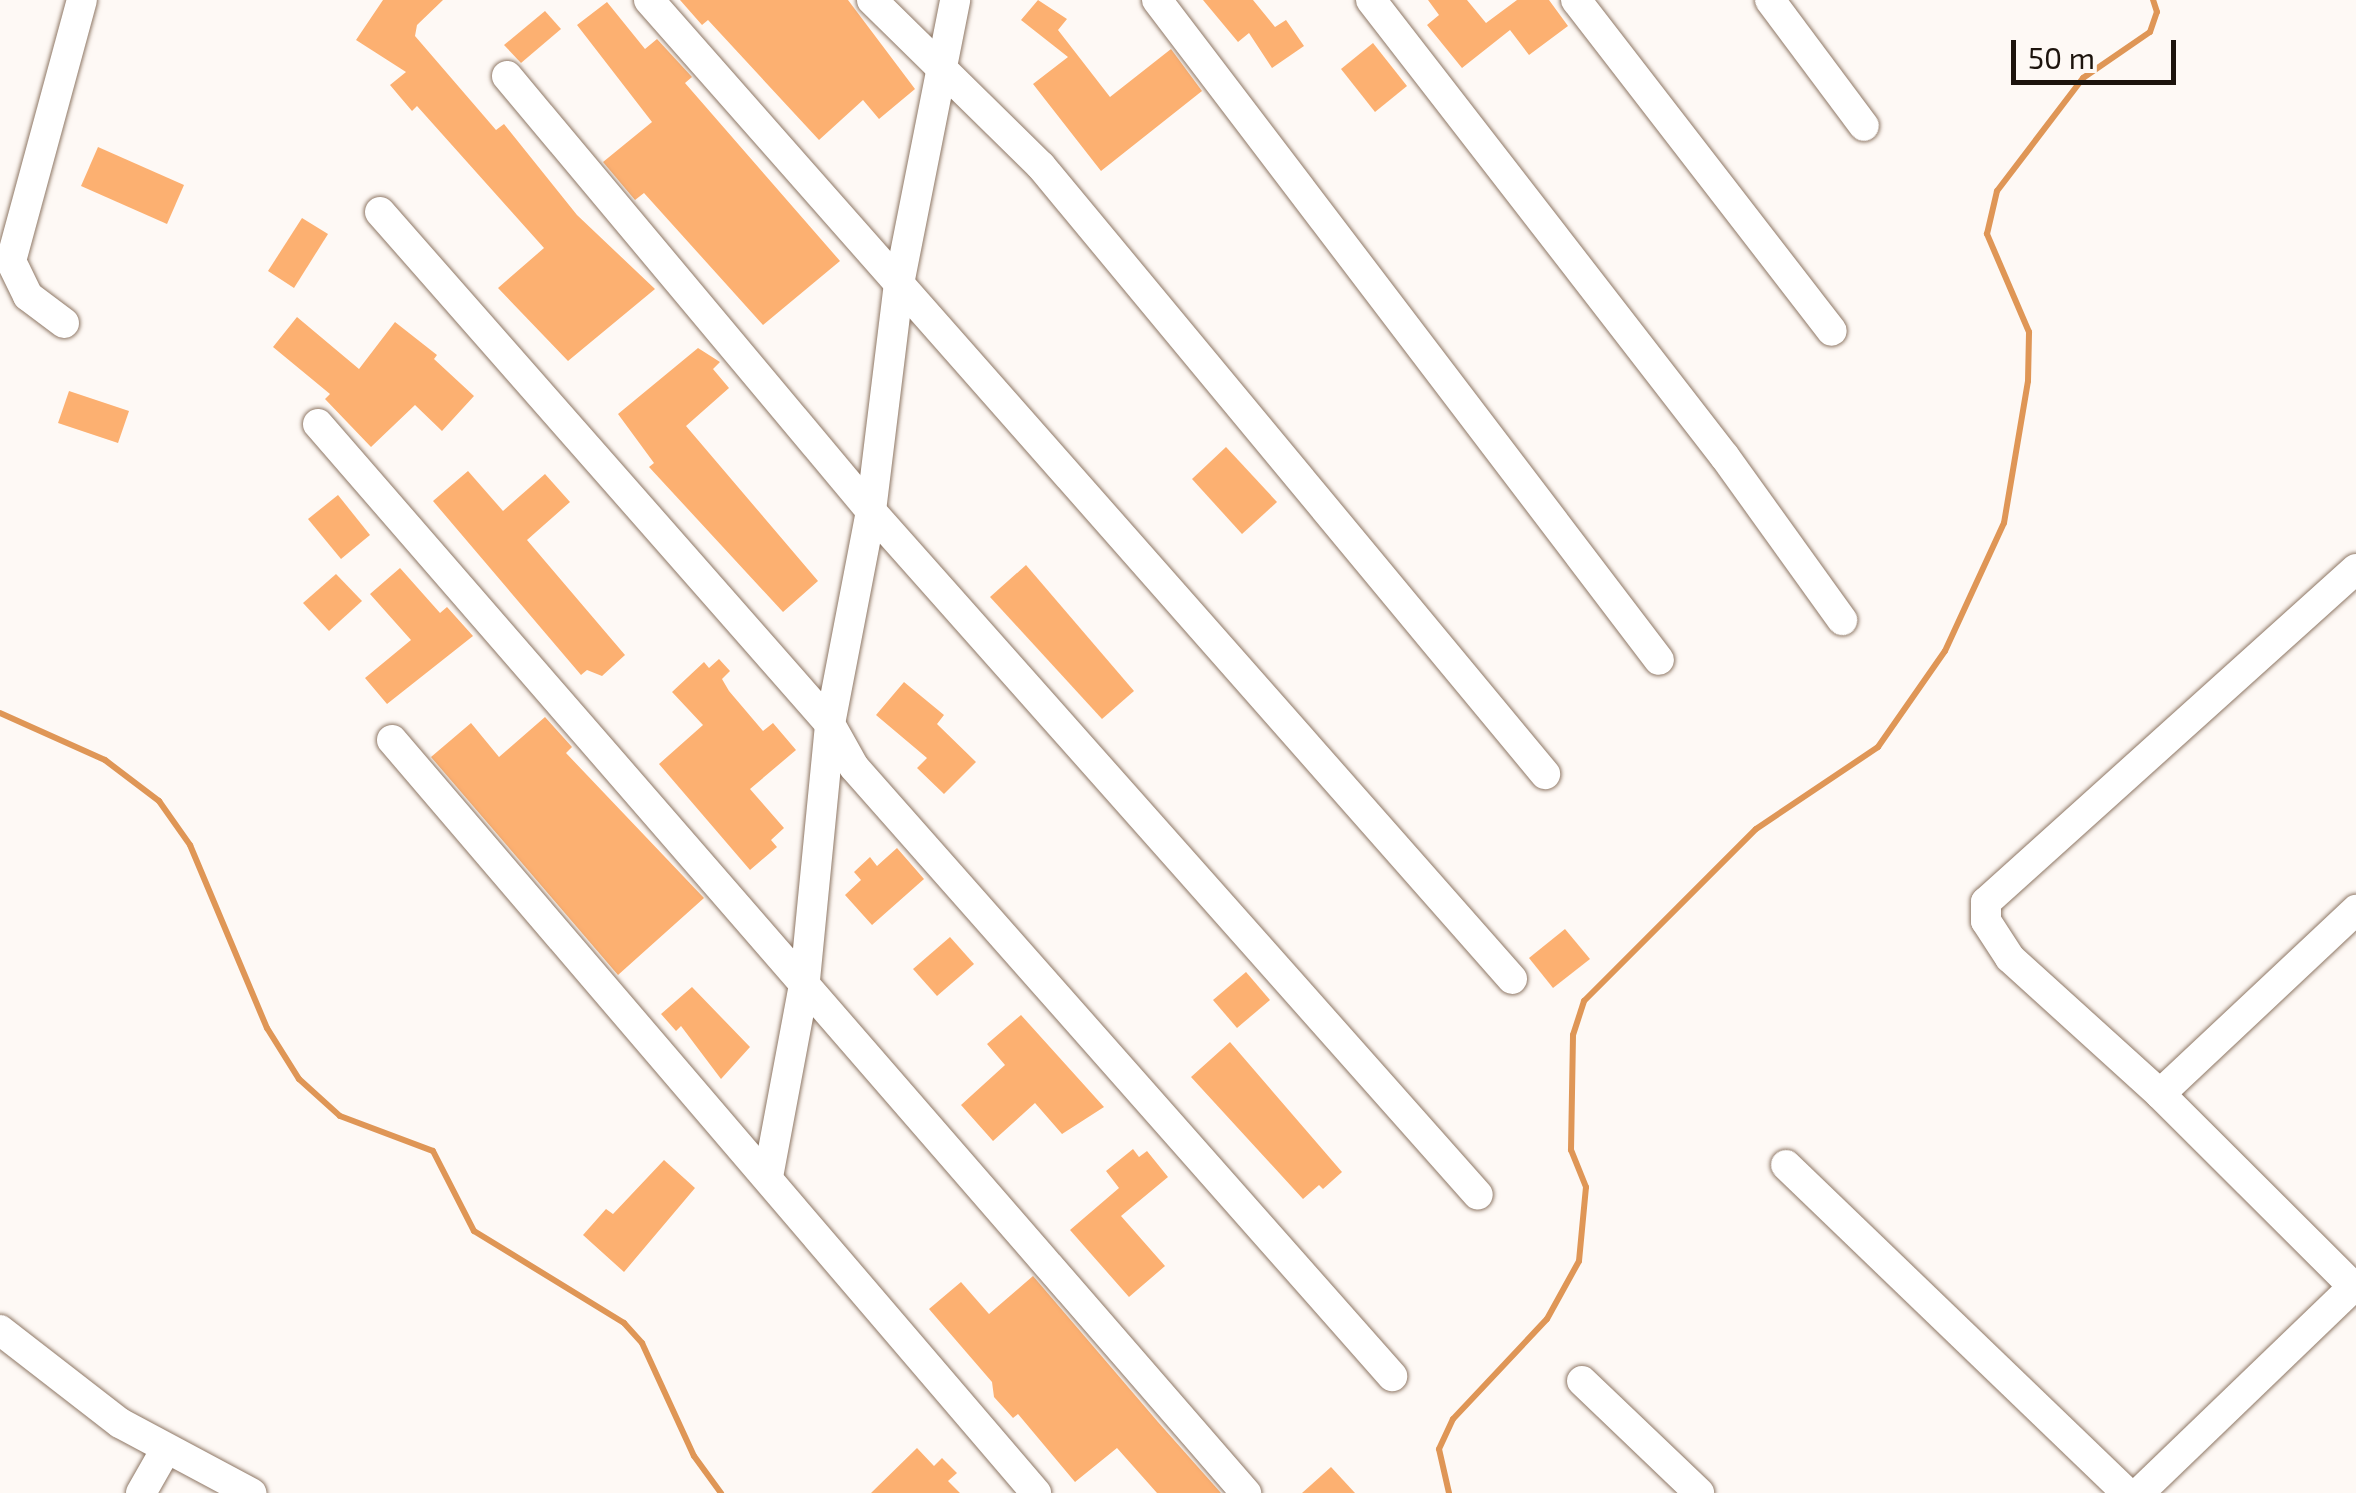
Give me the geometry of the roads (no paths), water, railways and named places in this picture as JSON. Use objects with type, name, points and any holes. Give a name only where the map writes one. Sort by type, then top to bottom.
[{"type":"street","points":[[64,323],[28,296],[12,262],[82,0]]},
{"type":"street","points":[[650,0],[1512,979]]},
{"type":"street","points":[[872,0],[1040,166],[1545,774]]},
{"type":"street","points":[[768,1177],[805,980],[830,724],[871,511],[899,284],[954,0]]},
{"type":"street","points":[[1157,0],[1659,660]]},
{"type":"street","points":[[1372,0],[1724,457],[1842,620]]},
{"type":"street","points":[[1576,0],[1832,331]]},
{"type":"street","points":[[1770,0],[1864,126]]},
{"type":"street","points":[[507,76],[871,511],[1478,1195]]},
{"type":"street","points":[[380,212],[830,724],[854,767],[1392,1376]]},
{"type":"street","points":[[318,424],[805,980],[1246,1493]]},
{"type":"street","points":[[2139,1493],[2355,1288],[2160,1094],[2010,958],[1986,922],[1986,902],[2356,568]]},
{"type":"street","points":[[392,740],[1036,1493]]},
{"type":"street","points":[[2160,1094],[2352,920]]},
{"type":"street","points":[[1786,1165],[2127,1493]]},
{"type":"street","points":[[0,1330],[165,1452],[252,1493]]},
{"type":"street","points":[[1582,1382],[1700,1493]]},
{"type":"street","points":[[141,1493],[165,1452]]},
{"type":"waterway","points":[[1449,1493],[1439,1449],[1453,1419],[1547,1319],[1579,1261],[1586,1187],[1571,1150],[1573,1035],[1584,1001],[1756,829],[1878,747],[1945,651],[2004,523],[2028,381],[2029,332],[1987,234],[1997,191],[2083,78],[2150,32],[2157,12],[2153,0]]},
{"type":"waterway","points":[[0,713],[105,760],[159,801],[190,845],[267,1028],[299,1079],[340,1116],[433,1151],[474,1231],[624,1323],[642,1343],[694,1456],[721,1493]]}]
